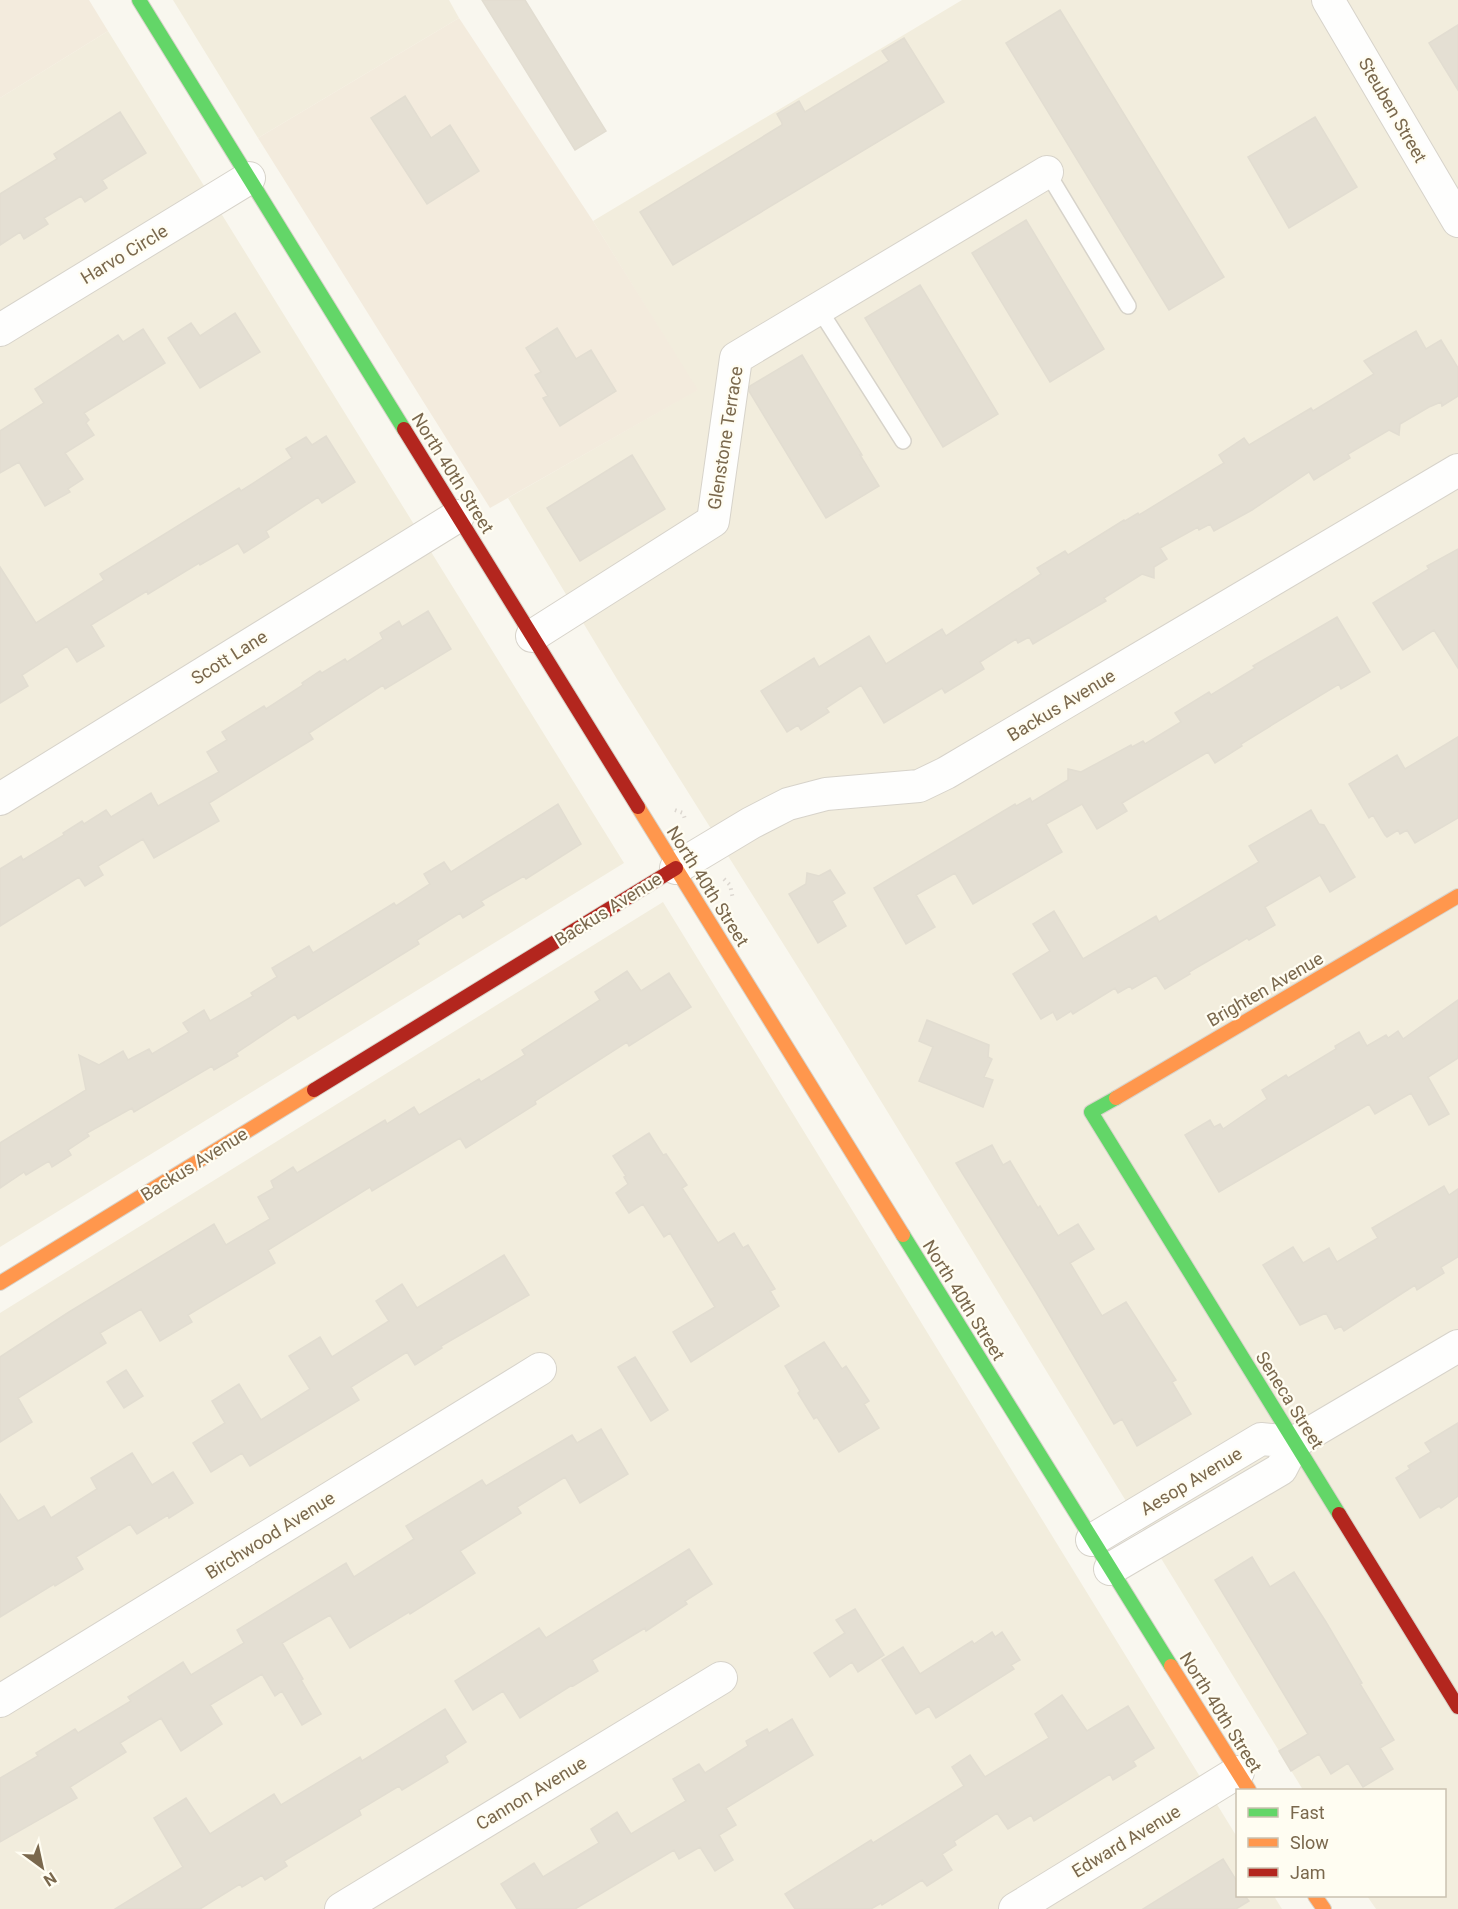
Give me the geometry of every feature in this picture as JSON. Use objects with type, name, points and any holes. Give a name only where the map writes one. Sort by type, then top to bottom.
[{"type":"street","name":"North 40th Street","points":[[139,0],[1243,1781]]},
{"type":"street","name":"Steuben Street","points":[[1328,0],[1458,221]]},
{"type":"street","name":"Glenstone Terrace","points":[[532,636],[712,521],[736,358],[1047,172]]},
{"type":"street","name":"Harvo Circle","points":[[0,330],[249,178]]},
{"type":"street","name":"Backus Avenue","points":[[0,1283],[751,823],[788,804],[826,794],[919,786],[946,773],[1458,470]]},
{"type":"street","name":"Scott Lane","points":[[0,799],[458,516]]},
{"type":"street","name":"Brighten Avenue","points":[[1091,1112],[1458,896]]},
{"type":"street","name":"Seneca Street","points":[[1091,1112],[1458,1707]]},
{"type":"street","points":[[1295,1442],[1458,1346]]},
{"type":"street","name":"Birchwood Avenue","points":[[0,1701],[540,1369]]},
{"type":"street","name":"Aesop Avenue","points":[[1092,1540],[1261,1439],[1295,1442],[1281,1469],[1110,1569]]},
{"type":"street","name":"Cannon Avenue","points":[[341,1909],[721,1678]]},
{"type":"street","name":"Edward Avenue","points":[[1015,1909],[1243,1781]]},
{"type":"lane","points":[[1047,172],[1128,306]]},
{"type":"lane","points":[[819,309],[903,441]]},
{"type":"shaded area","points":[[0,0],[89,0],[108,31],[0,98]]},
{"type":"shaded area","points":[[173,0],[449,0],[459,18],[258,138]]},
{"type":"shaded area","points":[[962,0],[1458,0],[1458,1909],[1376,1909],[1368,1897],[1446,1897],[1446,1789],[1302,1789],[838,1031],[617,679],[508,498],[697,390],[593,221]]},
{"type":"shaded area","points":[[459,18],[593,221],[698,390],[490,508],[258,138]]},
{"type":"shaded area","points":[[108,31],[624,863],[0,1247],[0,98]]},
{"type":"shaded area","points":[[663,902],[1236,1835],[1236,1897],[1275,1897],[1282,1909],[0,1909],[0,1313]]},
{"type":"building","points":[[482,0],[525,0],[606,131],[575,150]]},
{"type":"building","points":[[1060,10],[1224,277],[1169,310],[1006,43]]},
{"type":"building","points":[[1458,25],[1458,90],[1429,43]]},
{"type":"building","points":[[904,38],[944,102],[673,265],[640,212],[782,125],[777,114],[799,101],[805,112],[889,61],[882,51]]},
{"type":"building","points":[[405,96],[431,138],[450,125],[479,171],[427,204],[371,118]]},
{"type":"building","points":[[120,112],[146,153],[102,180],[107,188],[85,202],[81,196],[44,218],[48,224],[24,239],[20,232],[0,245],[0,194],[57,159],[54,154]]},
{"type":"building","points":[[1315,117],[1357,187],[1289,228],[1248,157]]},
{"type":"building","points":[[1026,220],[1104,349],[1050,382],[972,253]]},
{"type":"building","points":[[920,285],[998,414],[943,447],[865,318]]},
{"type":"building","points":[[235,313],[260,352],[200,388],[168,338],[191,323],[200,336]]},
{"type":"building","points":[[557,328],[576,359],[591,350],[616,391],[560,426],[543,398],[548,396],[535,375],[541,372],[526,348]]},
{"type":"building","points":[[143,329],[165,363],[84,413],[89,420],[86,423],[94,435],[65,453],[83,479],[68,489],[70,492],[45,506],[19,462],[0,473],[0,431],[44,403],[35,389],[118,335],[123,342]]},
{"type":"building","points":[[1416,331],[1426,349],[1441,340],[1458,368],[1458,396],[1442,406],[1441,402],[1429,407],[1400,424],[1399,435],[1389,430],[1348,454],[1350,458],[1314,480],[1309,472],[1252,510],[1214,531],[1210,524],[1199,530],[1198,527],[1160,548],[1167,559],[1154,567],[1154,578],[1142,574],[1104,598],[1106,601],[1033,644],[1029,637],[1018,643],[1016,639],[980,662],[984,669],[945,693],[942,688],[884,723],[861,685],[826,708],[829,712],[801,730],[798,725],[787,732],[761,691],[814,658],[819,667],[869,636],[886,664],[942,629],[946,636],[1041,574],[1037,568],[1065,551],[1068,555],[1224,463],[1219,455],[1244,438],[1249,445],[1311,408],[1313,411],[1374,374],[1364,361]]},
{"type":"building","points":[[802,355],[879,486],[826,518],[749,391],[750,386]]},
{"type":"building","points":[[326,436],[355,482],[322,503],[318,497],[266,531],[269,537],[244,553],[238,543],[200,565],[199,563],[148,594],[147,591],[91,625],[104,646],[77,662],[67,646],[22,675],[28,686],[0,703],[0,567],[36,623],[104,580],[100,574],[239,488],[241,491],[292,458],[286,449],[306,437],[312,445]]},
{"type":"building","points":[[632,455],[665,509],[580,561],[547,508]]},
{"type":"building","points":[[1458,549],[1458,668],[1434,630],[1403,650],[1373,603],[1429,569],[1427,566]]},
{"type":"building","points":[[428,611],[451,649],[385,689],[383,685],[309,733],[313,739],[209,803],[219,821],[154,858],[143,839],[98,866],[103,875],[85,886],[79,877],[0,926],[0,869],[21,856],[23,860],[82,821],[84,824],[106,810],[111,817],[151,793],[158,806],[219,772],[207,752],[227,740],[222,732],[264,706],[266,709],[320,671],[322,673],[345,659],[347,662],[383,639],[380,633],[399,621],[402,627]]},
{"type":"building","points":[[1337,617],[1370,672],[1341,689],[1339,684],[1241,744],[1242,746],[1215,763],[1208,752],[1122,803],[1127,811],[1097,829],[1082,804],[1046,824],[1062,852],[973,904],[955,873],[916,895],[935,927],[906,944],[874,888],[1015,804],[1016,806],[1030,798],[1032,802],[1068,780],[1068,769],[1081,772],[1131,745],[1132,747],[1143,741],[1145,744],[1181,722],[1175,713],[1209,692],[1211,695],[1255,668],[1253,666]]},
{"type":"building","points":[[1458,737],[1458,818],[1415,843],[1407,830],[1400,834],[1398,830],[1387,837],[1373,815],[1369,818],[1349,784],[1397,755],[1405,769]]},
{"type":"building","points":[[558,804],[581,844],[526,879],[524,876],[481,901],[484,905],[463,918],[460,913],[417,940],[419,944],[298,1019],[295,1014],[236,1053],[238,1056],[214,1070],[212,1066],[134,1112],[132,1108],[87,1133],[89,1136],[68,1150],[71,1155],[52,1167],[49,1161],[26,1175],[24,1172],[0,1188],[0,1143],[86,1090],[79,1055],[99,1065],[123,1051],[128,1060],[149,1049],[152,1054],[189,1032],[183,1023],[204,1010],[210,1021],[253,996],[251,993],[277,977],[272,968],[309,946],[313,953],[394,903],[396,906],[430,884],[424,874],[444,862],[451,872]]},
{"type":"building","points":[[1311,810],[1319,824],[1324,825],[1355,877],[1330,892],[1320,875],[1265,907],[1275,925],[1249,940],[1247,938],[1165,989],[1156,975],[1132,989],[1130,986],[1118,993],[1115,988],[1073,1014],[1071,1011],[1057,1020],[1053,1012],[1041,1019],[1013,974],[1050,951],[1033,924],[1054,911],[1083,959],[1156,916],[1159,922],[1259,862],[1249,846]]},
{"type":"building","points":[[830,870],[845,893],[832,901],[846,926],[818,943],[789,894],[806,884],[807,873],[819,876]]},
{"type":"building","points":[[627,971],[641,991],[669,973],[691,1007],[629,1046],[627,1042],[466,1148],[460,1138],[372,1191],[370,1187],[268,1250],[275,1263],[188,1315],[192,1322],[160,1341],[141,1309],[100,1333],[106,1343],[18,1398],[32,1422],[0,1442],[0,1357],[214,1224],[226,1245],[270,1219],[258,1197],[274,1188],[271,1181],[293,1167],[297,1173],[385,1120],[387,1124],[414,1107],[419,1115],[479,1079],[481,1082],[525,1055],[522,1050],[600,1000],[595,992]]},
{"type":"building","points":[[1458,1000],[1458,1058],[1428,1077],[1449,1114],[1429,1125],[1411,1093],[1375,1114],[1369,1104],[1219,1192],[1185,1135],[1210,1120],[1214,1127],[1220,1124],[1223,1129],[1267,1099],[1262,1090],[1286,1075],[1288,1078],[1359,1032],[1367,1046],[1386,1035],[1388,1038],[1398,1031],[1403,1039]]},
{"type":"building","points":[[927,1020],[989,1045],[988,1057],[992,1059],[984,1077],[993,1080],[983,1107],[919,1081],[933,1047],[919,1041]]},
{"type":"building","points":[[649,1133],[687,1185],[682,1188],[718,1243],[734,1233],[743,1248],[748,1245],[775,1289],[770,1291],[779,1306],[691,1362],[673,1332],[715,1307],[670,1233],[664,1237],[643,1204],[629,1213],[616,1193],[628,1184],[624,1177],[626,1176],[613,1156]]},
{"type":"building","points":[[992,1145],[1003,1165],[1010,1161],[1058,1236],[1078,1224],[1094,1249],[1070,1263],[1102,1316],[1126,1302],[1176,1380],[1172,1382],[1191,1414],[1137,1446],[1122,1419],[1114,1424],[956,1163]]},
{"type":"building","points":[[1444,1186],[1449,1195],[1458,1189],[1458,1257],[1441,1267],[1444,1273],[1417,1290],[1415,1285],[1344,1331],[1341,1326],[1335,1329],[1326,1313],[1300,1325],[1263,1265],[1293,1247],[1303,1263],[1329,1248],[1337,1262],[1378,1238],[1372,1228]]},
{"type":"building","points":[[504,1255],[529,1295],[441,1346],[442,1348],[415,1365],[407,1352],[351,1387],[359,1400],[250,1466],[242,1453],[211,1472],[193,1443],[225,1423],[212,1401],[239,1384],[261,1420],[310,1389],[289,1356],[320,1337],[332,1357],[389,1321],[376,1301],[402,1284],[417,1308]]},
{"type":"building","points":[[824,1342],[842,1369],[846,1366],[869,1401],[864,1404],[879,1428],[839,1452],[817,1417],[814,1419],[785,1366]]},
{"type":"building","points":[[635,1357],[668,1410],[651,1421],[618,1367]]},
{"type":"building","points":[[126,1370],[143,1396],[124,1408],[107,1382]]},
{"type":"building","points":[[1458,1423],[1458,1496],[1441,1508],[1439,1506],[1420,1518],[1396,1478],[1410,1469],[1408,1466],[1431,1452],[1425,1443]]},
{"type":"building","points":[[601,1429],[628,1474],[580,1503],[565,1477],[517,1507],[521,1513],[460,1551],[475,1573],[350,1648],[330,1615],[282,1643],[321,1714],[302,1725],[282,1691],[275,1696],[262,1674],[210,1705],[222,1724],[181,1751],[161,1718],[120,1743],[126,1752],[70,1787],[77,1798],[0,1842],[0,1778],[38,1756],[36,1753],[75,1729],[78,1733],[131,1701],[128,1697],[183,1662],[191,1675],[244,1643],[237,1630],[346,1563],[354,1577],[414,1539],[406,1526],[482,1480],[486,1486],[572,1435],[577,1443]]},
{"type":"building","points":[[132,1453],[152,1485],[173,1472],[193,1503],[137,1534],[130,1524],[76,1557],[83,1569],[0,1617],[0,1494],[18,1521],[44,1506],[51,1518],[97,1489],[91,1478]]},
{"type":"building","points":[[689,1549],[712,1584],[685,1601],[687,1604],[646,1631],[645,1628],[592,1660],[598,1671],[520,1718],[503,1691],[473,1710],[455,1681],[539,1628],[546,1638]]},
{"type":"building","points":[[1252,1557],[1270,1587],[1294,1572],[1326,1622],[1394,1740],[1380,1748],[1393,1769],[1363,1787],[1348,1763],[1331,1774],[1319,1754],[1291,1771],[1279,1751],[1308,1734],[1215,1580]]},
{"type":"building","points":[[855,1609],[884,1655],[858,1672],[852,1662],[830,1677],[814,1653],[845,1633],[836,1620]]},
{"type":"building","points":[[992,1632],[995,1637],[1002,1632],[1020,1660],[1011,1665],[1014,1669],[936,1718],[929,1706],[916,1714],[882,1660],[903,1647],[920,1674],[972,1641],[974,1644]]},
{"type":"building","points":[[1062,1695],[1087,1731],[1128,1706],[1154,1748],[1133,1761],[1136,1766],[1113,1780],[1110,1774],[1034,1821],[1031,1815],[1008,1829],[997,1813],[954,1841],[956,1845],[942,1854],[952,1870],[927,1886],[922,1880],[882,1905],[881,1903],[871,1909],[795,1909],[785,1894],[871,1840],[873,1843],[964,1786],[952,1767],[970,1755],[985,1777],[1049,1738],[1035,1714]]},
{"type":"building","points":[[445,1709],[466,1742],[445,1756],[448,1762],[402,1790],[399,1786],[359,1810],[361,1815],[284,1861],[287,1866],[265,1880],[262,1875],[242,1887],[240,1884],[200,1909],[115,1909],[183,1867],[154,1818],[186,1798],[210,1834],[274,1794],[281,1805],[360,1757],[362,1761]]},
{"type":"building","points":[[792,1719],[813,1755],[726,1808],[736,1825],[719,1835],[733,1860],[715,1871],[700,1847],[679,1859],[674,1850],[575,1909],[517,1909],[501,1884],[534,1863],[543,1877],[599,1843],[591,1829],[617,1812],[631,1834],[686,1801],[673,1779],[699,1764],[705,1773],[748,1746],[746,1741],[767,1729],[769,1733]]},
{"type":"building","points":[[1223,1859],[1236,1880],[1236,1897],[1246,1897],[1249,1901],[1236,1909],[1143,1909]]},
{"type":"traffic: fast","points":[[139,0],[404,429]]},
{"type":"traffic: fast","points":[[1116,1098],[1091,1112],[1339,1514]]},
{"type":"traffic: fast","points":[[903,1235],[1171,1666]]},
{"type":"traffic: slow","points":[[638,807],[903,1235]]},
{"type":"traffic: slow","points":[[1116,1098],[1458,896]]},
{"type":"traffic: slow","points":[[0,1283],[314,1090]]},
{"type":"traffic: slow","points":[[1171,1666],[1248,1789]]},
{"type":"traffic: slow","points":[[1316,1897],[1324,1909]]},
{"type":"traffic: jam","points":[[404,429],[638,807]]},
{"type":"traffic: jam","points":[[314,1090],[676,868]]},
{"type":"traffic: jam","points":[[1339,1514],[1458,1707]]}]
